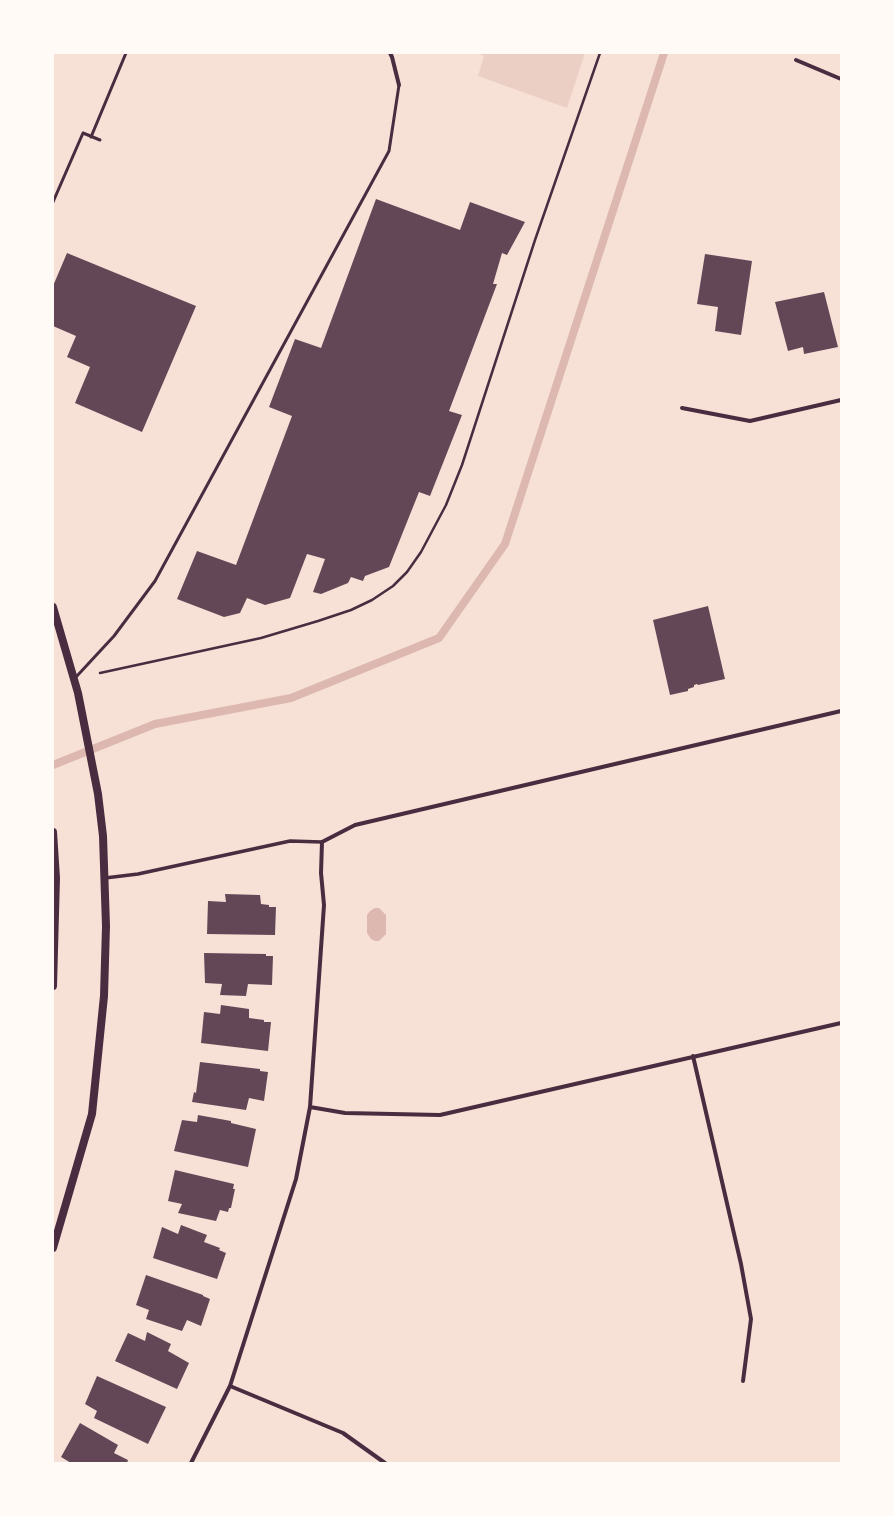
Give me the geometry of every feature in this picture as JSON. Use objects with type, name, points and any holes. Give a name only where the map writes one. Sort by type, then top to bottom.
[{"type":"main road","points":[[53,607],[78,693],[98,794],[103,836],[106,926],[104,996],[92,1114],[53,1248]]},
{"type":"main road","points":[[53,832],[56,878],[53,986]]},
{"type":"street","points":[[390,53],[399,85]]},
{"type":"street","points":[[796,60],[841,79]]},
{"type":"street","points":[[682,408],[750,420],[841,400]]},
{"type":"street","points":[[105,878],[138,874],[290,841],[322,842],[355,825],[841,711]]},
{"type":"street","points":[[192,1463],[230,1386],[296,1179],[310,1107],[324,905],[321,873],[322,842]]},
{"type":"street","points":[[310,1107],[346,1113],[440,1115],[841,1023]]},
{"type":"street","points":[[693,1056],[741,1264],[751,1319],[743,1381]]},
{"type":"street","points":[[230,1386],[343,1433],[385,1463]]},
{"type":"lane","points":[[91,137],[126,53]]},
{"type":"lane","points":[[74,679],[114,636],[155,581],[389,151],[399,85]]},
{"type":"lane","points":[[53,202],[83,133],[100,140]]},
{"type":"path","points":[[74,679],[261,638],[318,621],[351,610],[372,600],[393,586],[407,572],[421,552],[446,505],[462,465],[520,285],[600,53]]},
{"type":"shaded area","points":[[476,53],[585,53],[567,108],[478,76],[484,56]]},
{"type":"shaded area","points":[[375,908],[379,908],[386,915],[386,934],[379,941],[371,939],[367,933],[367,915]]},
{"type":"building","points":[[376,199],[460,230],[470,202],[525,222],[507,255],[502,253],[493,284],[497,284],[449,411],[462,415],[430,496],[419,492],[389,567],[365,576],[363,581],[351,577],[348,583],[321,594],[313,592],[325,559],[307,554],[290,598],[265,605],[247,598],[240,613],[224,617],[177,599],[197,551],[236,565],[292,416],[269,407],[295,339],[321,348]]},
{"type":"building","points":[[67,253],[196,306],[142,432],[75,403],[90,367],[67,357],[76,336],[53,326],[53,286]]},
{"type":"building","points":[[705,254],[752,261],[741,335],[715,331],[718,307],[697,304]]},
{"type":"building","points":[[824,292],[838,347],[804,354],[803,347],[788,351],[775,302]]},
{"type":"building","points":[[708,606],[725,679],[697,684],[688,689],[688,691],[670,695],[653,620]]},
{"type":"building","points":[[225,894],[260,895],[261,904],[269,905],[269,907],[276,907],[275,935],[207,934],[208,901],[226,902]]},
{"type":"building","points":[[204,953],[266,954],[266,956],[273,956],[272,985],[248,984],[246,996],[220,995],[222,984],[205,983]]},
{"type":"building","points":[[221,1005],[249,1009],[249,1018],[264,1020],[264,1022],[271,1022],[268,1051],[201,1043],[204,1012],[220,1014]]},
{"type":"building","points":[[200,1062],[260,1069],[260,1071],[268,1072],[264,1101],[249,1098],[246,1110],[192,1102],[194,1092],[196,1093]]},
{"type":"building","points":[[198,1115],[231,1121],[231,1123],[256,1129],[248,1167],[174,1151],[182,1120],[197,1122]]},
{"type":"building","points":[[175,1170],[234,1184],[233,1189],[235,1189],[231,1208],[229,1208],[228,1212],[220,1210],[216,1221],[178,1213],[182,1204],[168,1201]]},
{"type":"building","points":[[181,1225],[207,1235],[204,1242],[220,1248],[219,1250],[226,1253],[217,1279],[153,1258],[162,1227],[178,1234]]},
{"type":"building","points":[[146,1275],[203,1295],[210,1299],[201,1326],[187,1320],[182,1331],[146,1319],[149,1310],[136,1305]]},
{"type":"building","points":[[147,1332],[171,1344],[168,1351],[189,1363],[177,1389],[115,1361],[128,1333],[145,1341]]},
{"type":"building","points":[[97,1376],[166,1407],[148,1444],[94,1418],[97,1411],[85,1404]]},
{"type":"building","points":[[80,1423],[118,1445],[114,1453],[128,1460],[127,1463],[71,1463],[61,1457]]},
{"type":"waterway","points":[[53,765],[155,724],[291,698],[439,638],[505,544],[664,53]]}]
